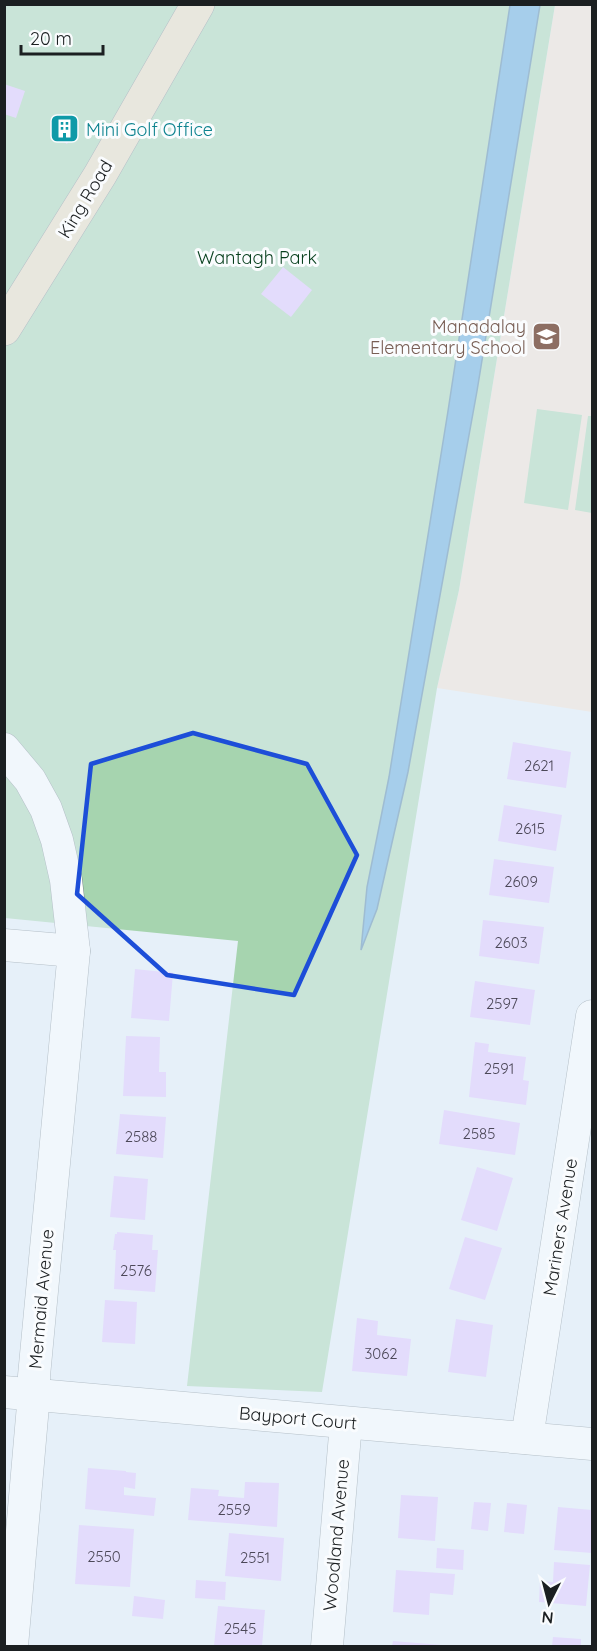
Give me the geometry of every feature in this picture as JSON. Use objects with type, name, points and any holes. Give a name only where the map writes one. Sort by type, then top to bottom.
[{"type":"street","name":"King Road","points":[[4,329],[100,175],[198,4]]},
{"type":"street","name":"Mermaid Avenue","points":[[4,749],[30,780],[46,809],[57,840],[66,880],[74,951],[35,1364],[19,1393],[12,1647]]},
{"type":"street","points":[[4,945],[74,951]]},
{"type":"street","name":"Mariners Avenue","points":[[526,1438],[592,1016]]},
{"type":"street","name":"Bayport Court","points":[[19,1393],[592,1444]]},
{"type":"street","name":"Woodland Avenue","points":[[327,1647],[346,1423]]},
{"type":"highlighted area","points":[[193,733],[307,764],[357,855],[294,995],[167,975],[77,894],[91,764]]},
{"type":"shaded area","name":"Manadalay Elementary School","points":[[555,5],[592,5],[592,712],[437,688],[459,590]]},
{"type":"green space","name":"Wantagh Park","points":[[4,5],[555,5],[459,590],[437,688],[322,1392],[187,1386],[238,941],[5,918]]},
{"type":"green space","points":[[537,409],[582,415],[568,510],[524,503]]},
{"type":"green space","points":[[588,416],[592,416],[592,513],[575,510]]},
{"type":"water","points":[[510,5],[540,5],[477,391],[408,772],[377,909],[361,950],[367,887],[389,777]]},
{"type":"building","points":[[4,84],[25,91],[16,118],[4,114]]},
{"type":"building","name":"Mini Golf Office","points":[[62,114],[79,125],[67,144],[50,134]]},
{"type":"building","points":[[283,267],[312,290],[291,317],[261,294]]},
{"type":"building","points":[[513,742],[571,752],[566,788],[507,779]]},
{"type":"building","points":[[504,805],[562,815],[556,851],[498,841]]},
{"type":"building","points":[[494,859],[554,867],[549,903],[489,895]]},
{"type":"building","points":[[483,920],[544,927],[539,964],[479,956]]},
{"type":"building","points":[[135,969],[173,973],[169,1021],[131,1018]]},
{"type":"building","points":[[475,981],[535,990],[530,1025],[470,1017]]},
{"type":"building","points":[[126,1036],[160,1037],[159,1072],[166,1072],[166,1097],[123,1096]]},
{"type":"building","points":[[475,1042],[489,1044],[488,1052],[526,1057],[523,1080],[529,1081],[526,1105],[469,1097]]},
{"type":"building","points":[[444,1110],[520,1123],[515,1155],[439,1144]]},
{"type":"building","points":[[120,1114],[166,1117],[163,1158],[116,1154]]},
{"type":"building","points":[[477,1167],[513,1178],[497,1231],[461,1220]]},
{"type":"building","points":[[114,1176],[148,1179],[145,1220],[110,1217]]},
{"type":"building","points":[[117,1232],[153,1235],[152,1250],[158,1250],[155,1292],[114,1289],[116,1250],[113,1250]]},
{"type":"building","points":[[465,1237],[502,1248],[485,1300],[449,1289]]},
{"type":"building","points":[[105,1300],[137,1302],[135,1344],[102,1342]]},
{"type":"building","points":[[357,1318],[378,1321],[377,1335],[411,1339],[407,1376],[352,1371]]},
{"type":"building","points":[[456,1319],[493,1325],[486,1377],[448,1372]]},
{"type":"building","points":[[88,1468],[136,1473],[135,1489],[124,1487],[124,1495],[156,1498],[154,1516],[85,1509]]},
{"type":"building","points":[[245,1482],[279,1483],[277,1527],[188,1520],[191,1488],[219,1490],[218,1496],[244,1498]]},
{"type":"building","points":[[401,1495],[438,1497],[435,1541],[398,1538]]},
{"type":"building","points":[[474,1502],[491,1503],[488,1531],[471,1529]]},
{"type":"building","points":[[507,1503],[527,1505],[524,1534],[504,1532]]},
{"type":"building","points":[[558,1507],[592,1510],[592,1553],[554,1550]]},
{"type":"building","points":[[79,1525],[134,1529],[130,1587],[75,1584]]},
{"type":"building","points":[[229,1533],[284,1538],[281,1581],[225,1576]]},
{"type":"building","points":[[437,1548],[464,1550],[463,1570],[436,1568]]},
{"type":"building","points":[[554,1562],[590,1565],[586,1606],[539,1602],[540,1581],[553,1582]]},
{"type":"building","points":[[396,1570],[455,1574],[453,1595],[430,1593],[429,1615],[393,1612]]},
{"type":"building","points":[[196,1580],[226,1582],[225,1600],[195,1598]]},
{"type":"building","points":[[134,1596],[165,1600],[163,1619],[132,1616]]},
{"type":"building","points":[[218,1606],[265,1610],[262,1646],[214,1646]]},
{"type":"building","points":[[553,1637],[581,1639],[581,1646],[552,1646]]},
{"type":"building","points":[[393,1641],[442,1645],[442,1646],[392,1646]]},
{"type":"place","name":"Mini Golf Office","points":[[65,129]]},
{"type":"place","name":"Manadalay Elementary School","points":[[547,336]]}]
